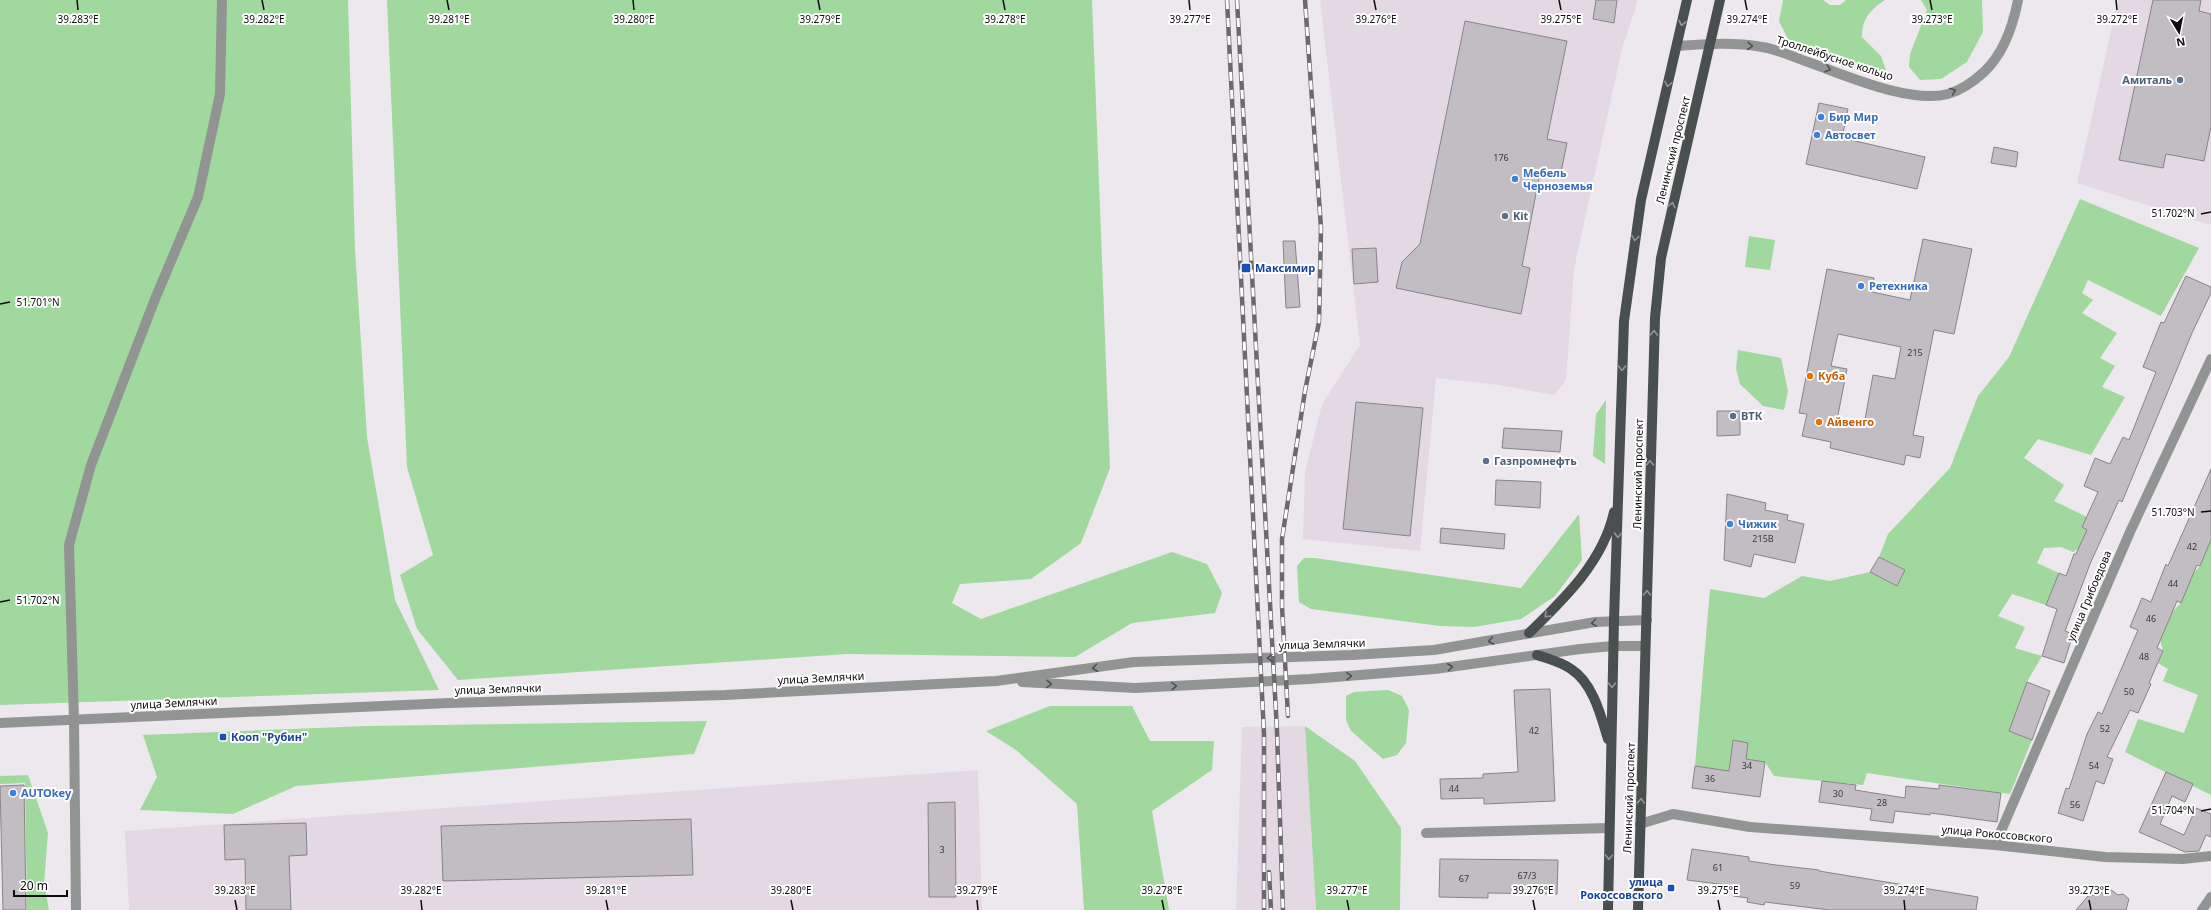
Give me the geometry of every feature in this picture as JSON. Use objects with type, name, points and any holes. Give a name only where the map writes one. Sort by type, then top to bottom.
[{"type":"main road","name":"Ленинский проспект","points":[[1608,910],[1613,646],[1624,321],[1641,200],[1687,0]]},
{"type":"main road","name":"Ленинский проспект","points":[[1638,910],[1654,333],[1661,258],[1720,0]]},
{"type":"main road","points":[[1529,633],[1557,606],[1583,576],[1609,528],[1618,496]]},
{"type":"main road","points":[[1537,655],[1573,670],[1582,679],[1597,705],[1611,752]]},
{"type":"street","points":[[76,910],[74,720],[69,545],[94,458],[155,299],[198,197],[220,94],[222,0]]},
{"type":"street","name":"Троллейбусное кольцо","points":[[1711,44],[1762,47],[1883,88],[1911,94],[1948,94],[1972,83],[1990,66],[2004,44],[2015,16],[2018,0]]},
{"type":"street","points":[[1677,46],[1711,44]]},
{"type":"street","name":"улица Грибоедова","points":[[1995,845],[2130,532],[2211,359]]},
{"type":"street","name":"улица Землячки","points":[[0,723],[449,703],[725,695],[996,681],[1134,662],[1352,655],[1422,651],[1470,645],[1529,633],[1614,620],[1646,620]]},
{"type":"street","name":"улица Землячки","points":[[996,681],[1135,688],[1412,672],[1613,646],[1645,646]]},
{"type":"street","name":"улица Рокоссовского","points":[[1640,824],[1673,814],[1750,827],[1995,845],[2105,858],[2183,859],[2211,856]]},
{"type":"street","points":[[1426,833],[1610,828]]},
{"type":"street","points":[[2202,910],[2211,897]]},
{"type":"shaded area","points":[[1320,0],[1638,0],[1622,49],[1574,269],[1566,381],[1554,395],[1498,385],[1436,378],[1420,551],[1303,539],[1305,472],[1322,404],[1360,345]]},
{"type":"shaded area","points":[[2118,0],[2211,0],[2211,225],[2077,183]]},
{"type":"shaded area","points":[[1305,726],[1316,910],[1236,910],[1242,727]]},
{"type":"shaded area","points":[[978,770],[982,910],[129,910],[125,831]]},
{"type":"green space","points":[[0,0],[348,0],[355,249],[367,437],[395,600],[439,690],[0,705]]},
{"type":"green space","points":[[387,0],[1092,0],[1110,468],[1081,543],[1031,579],[960,584],[952,603],[981,619],[1172,552],[1207,564],[1222,593],[1215,613],[1132,623],[1075,657],[847,654],[458,680],[417,629],[400,575],[433,555],[407,467]]},
{"type":"green space","points":[[1783,0],[1823,0],[1830,5],[1840,5],[1846,0],[1885,0],[1871,11],[1865,20],[1862,37],[1881,56],[1886,70],[1880,76],[1793,49],[1779,21]]},
{"type":"green space","points":[[1921,0],[1982,0],[1983,32],[1967,62],[1941,79],[1920,80],[1909,67],[1910,54],[1927,10]]},
{"type":"green space","points":[[2080,199],[2199,248],[2161,316],[2088,280],[2082,293],[2093,300],[2082,313],[2117,333],[2100,358],[2115,366],[2102,387],[2125,397],[2091,455],[2038,439],[2024,458],[2064,485],[2054,501],[2087,517],[2082,527],[2087,530],[2079,548],[2073,552],[2061,547],[2044,548],[2037,563],[2059,573],[2046,605],[2012,594],[1998,616],[2025,627],[2015,648],[2042,656],[2027,682],[2009,731],[2032,740],[2010,794],[1867,773],[1863,785],[1774,776],[1765,762],[1746,759],[1748,743],[1733,741],[1729,771],[1695,766],[1710,589],[1764,598],[1802,576],[1830,581],[1870,572],[1897,586],[1905,570],[1879,557],[1888,534],[1950,468],[1978,396],[2009,357]]},
{"type":"green space","points":[[1749,236],[1775,240],[1770,270],[1745,267]]},
{"type":"green space","points":[[1738,350],[1781,358],[1788,391],[1784,410],[1763,406],[1740,384],[1736,369]]},
{"type":"green space","points":[[1606,400],[1605,464],[1593,456],[1596,414]]},
{"type":"green space","points":[[1579,514],[1582,560],[1555,596],[1521,619],[1474,627],[1440,626],[1311,609],[1299,602],[1297,566],[1304,558],[1315,558],[1521,588]]},
{"type":"green space","points":[[2211,540],[2211,795],[2125,752],[2138,719],[2184,733],[2198,695],[2163,681],[2168,669],[2158,663],[2163,651],[2160,640],[2173,611],[2181,603],[2192,575],[2200,566]]},
{"type":"green space","points":[[1388,690],[1402,696],[1409,710],[1406,743],[1397,755],[1383,759],[1351,731],[1346,720],[1346,696],[1354,692]]},
{"type":"green space","points":[[1050,706],[1132,706],[1150,741],[1214,741],[1212,770],[1152,811],[1169,910],[1084,910],[1077,804],[1016,750],[986,731]]},
{"type":"green space","points":[[707,721],[694,754],[296,786],[233,814],[140,810],[157,777],[143,735],[368,726]]},
{"type":"green space","points":[[1305,726],[1355,761],[1401,828],[1400,910],[1316,910]]},
{"type":"green space","points":[[28,775],[48,833],[44,884],[49,910],[27,910],[25,783],[0,784],[0,776]]},
{"type":"building","points":[[1596,0],[1617,0],[1614,23],[1593,19]]},
{"type":"building","points":[[2153,0],[2201,0],[2199,11],[2211,14],[2211,126],[2204,161],[2166,154],[2163,168],[2119,160]]},
{"type":"building","points":[[1465,21],[1567,41],[1547,139],[1567,143],[1560,177],[1540,173],[1522,266],[1530,268],[1521,314],[1396,288],[1402,262],[1420,244]]},
{"type":"building","points":[[1819,103],[1848,109],[1842,138],[1925,157],[1917,189],[1806,164]]},
{"type":"building","points":[[1994,147],[2018,152],[2016,167],[1991,163]]},
{"type":"building","points":[[1923,239],[1972,249],[1954,334],[1934,330],[1913,435],[1924,437],[1920,458],[1906,455],[1904,465],[1830,448],[1831,442],[1802,436],[1807,414],[1799,413],[1827,269],[1874,278],[1872,292],[1910,300]],"holes":[[[1838,334],[1901,347],[1895,379],[1873,375],[1864,425],[1837,420],[1847,369],[1831,366]]]},
{"type":"building","points":[[1283,241],[1295,241],[1300,307],[1286,308]]},
{"type":"building","points":[[1376,248],[1378,282],[1354,284],[1352,249]]},
{"type":"building","points":[[2186,276],[2211,287],[2211,293],[2192,333],[2122,502],[2119,500],[2090,564],[2065,631],[2073,634],[2064,663],[2042,656],[2057,609],[2046,605],[2059,573],[2066,576],[2074,554],[2076,554],[2087,530],[2082,527],[2098,492],[2084,486],[2095,458],[2110,464],[2123,437],[2129,440],[2156,372],[2143,367],[2161,322],[2164,323]]},
{"type":"building","points":[[1356,402],[1423,408],[1410,536],[1343,529]]},
{"type":"building","points":[[1717,411],[1740,411],[1740,435],[1717,436]]},
{"type":"building","points":[[1504,428],[1562,431],[1560,452],[1502,448]]},
{"type":"building","points":[[2211,469],[2211,540],[2200,566],[2197,565],[2181,603],[2177,601],[2157,648],[2163,651],[2149,683],[2151,684],[2138,713],[2130,710],[2107,757],[2113,759],[2104,784],[2096,781],[2083,821],[2058,813],[2066,788],[2069,789],[2087,734],[2098,712],[2102,714],[2138,630],[2130,627],[2142,598],[2151,602],[2166,564],[2168,566]]},
{"type":"building","points":[[1496,480],[1541,482],[1540,508],[1495,505]]},
{"type":"building","points":[[1727,494],[1766,503],[1765,510],[1788,515],[1787,520],[1804,524],[1795,563],[1754,554],[1751,567],[1724,560]]},
{"type":"building","points":[[1441,528],[1505,534],[1504,549],[1440,543]]},
{"type":"building","points":[[1879,557],[1905,570],[1897,586],[1870,572]]},
{"type":"building","points":[[2027,682],[2050,691],[2032,740],[2009,731]]},
{"type":"building","points":[[1550,689],[1555,801],[1484,804],[1484,798],[1441,799],[1440,779],[1483,778],[1483,774],[1518,772],[1514,690]]},
{"type":"building","points":[[1733,740],[1748,743],[1746,759],[1765,762],[1760,797],[1692,788],[1695,766],[1729,771]]},
{"type":"building","points":[[2166,772],[2193,784],[2185,802],[2172,796],[2160,824],[2184,835],[2196,808],[2211,814],[2211,837],[2206,835],[2199,851],[2185,852],[2139,832]]},
{"type":"building","points":[[1822,781],[1856,785],[1855,790],[1905,798],[1906,786],[1939,789],[1939,785],[2001,793],[1997,822],[1931,813],[1930,815],[1895,811],[1893,823],[1870,820],[1872,809],[1819,802]]},
{"type":"building","points":[[24,785],[26,910],[3,910],[0,786]]},
{"type":"building","points":[[955,802],[956,897],[929,897],[928,803]]},
{"type":"building","points":[[691,819],[693,875],[443,881],[441,826]]},
{"type":"building","points":[[306,823],[307,855],[289,856],[291,910],[246,910],[245,859],[225,860],[224,825]]},
{"type":"building","points":[[1692,849],[1749,857],[1749,861],[1819,870],[1978,897],[1976,910],[1829,910],[1765,902],[1764,905],[1747,902],[1748,898],[1733,896],[1734,886],[1687,880]]},
{"type":"building","points":[[1440,859],[1558,860],[1557,894],[1488,893],[1488,898],[1439,897]]},
{"type":"building","points":[[2106,886],[2118,895],[2123,894],[2129,899],[2126,910],[2076,910],[2088,896],[2101,894]]},
{"type":"railway","points":[[1227,0],[1264,734],[1264,910]]},
{"type":"railway","points":[[1237,0],[1277,731],[1283,910]]},
{"type":"railway","points":[[1288,716],[1282,606],[1282,539],[1305,391],[1319,322],[1321,228],[1305,0]]},
{"type":"railway","points":[[1269,872],[1271,910]]},
{"type":"place","name":"Амиталь","points":[[2180,80]]},
{"type":"place","name":"Бир Мир","points":[[1821,117]]},
{"type":"place","name":"Автосвет","points":[[1817,135]]},
{"type":"place","name":"Мебель Черноземья","points":[[1515,179]]},
{"type":"place","name":"Kit","points":[[1505,216]]},
{"type":"place","name":"Максимир","points":[[1246,268]]},
{"type":"place","name":"Ретехника","points":[[1861,286]]},
{"type":"place","name":"Куба","points":[[1810,376]]},
{"type":"place","name":"ВТК","points":[[1733,416]]},
{"type":"place","name":"Айвенго","points":[[1819,422]]},
{"type":"place","name":"Газпромнефть","points":[[1486,461]]},
{"type":"place","name":"Чижик","points":[[1730,524]]},
{"type":"place","name":"Кооп \"Рубин\"","points":[[223,737]]},
{"type":"place","name":"AUTOkey","points":[[13,793]]},
{"type":"place","name":"улица Рокоссовского","points":[[1671,888]]}]
